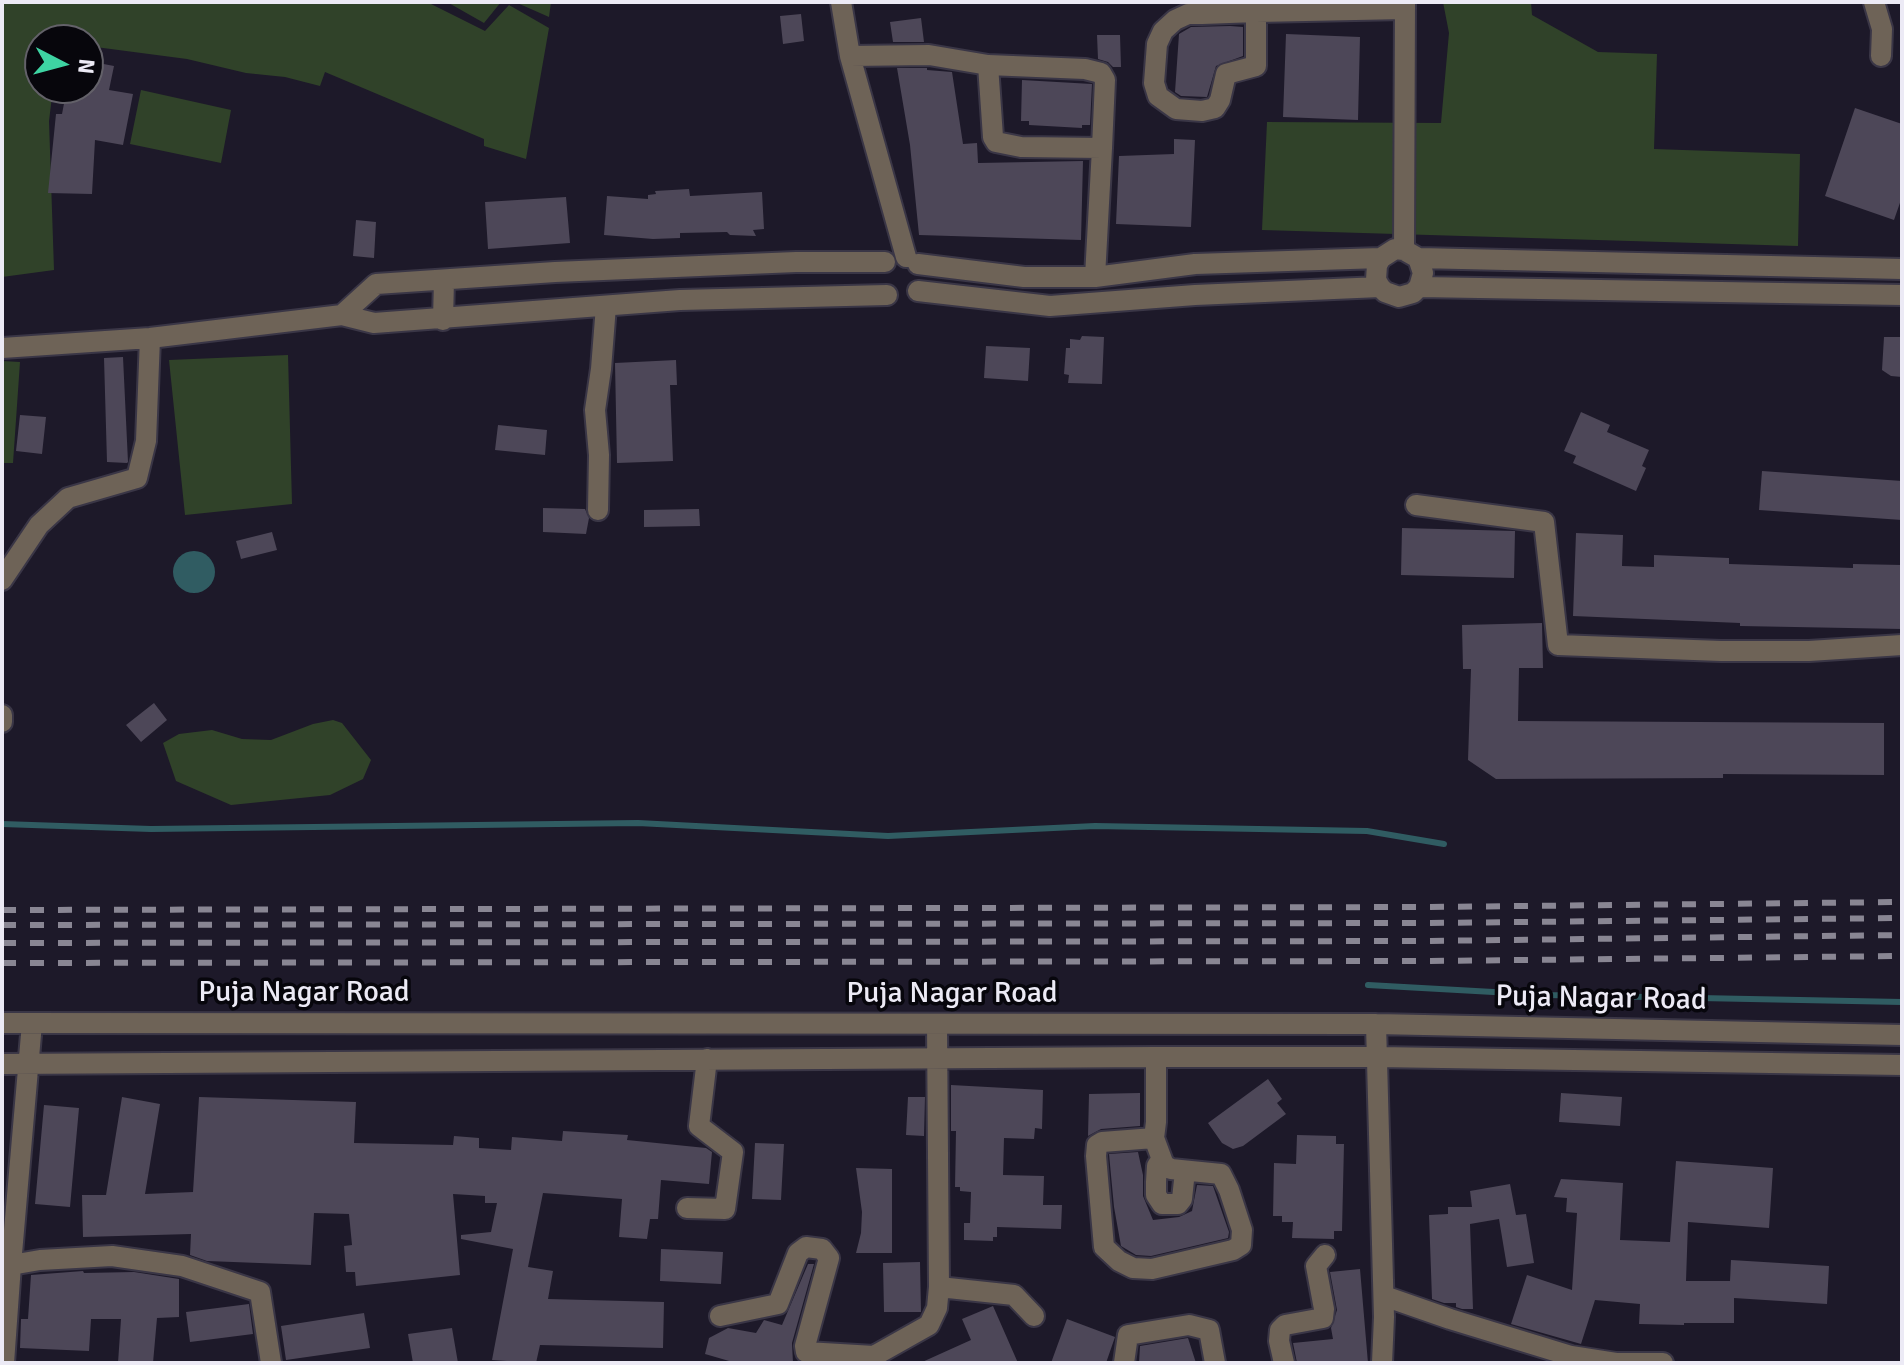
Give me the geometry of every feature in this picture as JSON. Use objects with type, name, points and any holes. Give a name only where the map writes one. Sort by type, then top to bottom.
[{"type":"street","points":[[2,348],[150,338],[342,315],[374,323],[680,300],[887,295],[907,299],[918,291],[922,278],[912,260],[850,56],[841,2]]},
{"type":"street","points":[[1874,2],[1882,29],[1881,56]]},
{"type":"street","points":[[1256,12],[1256,66],[1226,74],[1215,108],[1202,111],[1176,109],[1158,96],[1154,83],[1157,44],[1163,31],[1188,14],[1405,5],[1411,254],[1423,273],[1419,287],[1413,293],[1399,297],[1385,292],[1376,273],[1381,258]]},
{"type":"street","points":[[850,56],[929,55],[988,65],[1085,69],[1101,73],[1105,80],[1095,277]]},
{"type":"street","points":[[988,65],[993,137],[996,142],[1021,147],[1102,148]]},
{"type":"street","points":[[887,295],[880,283],[881,269],[891,258],[1024,277],[1095,277],[1195,264],[1381,258],[1395,249],[1411,254],[1902,269]]},
{"type":"street","points":[[342,315],[376,284],[680,267],[885,262]]},
{"type":"street","points":[[1195,264],[1195,295]]},
{"type":"street","points":[[680,267],[680,300]]},
{"type":"street","points":[[443,320],[444,280]]},
{"type":"street","points":[[918,291],[1050,306],[1195,295],[1380,287]]},
{"type":"street","points":[[1419,287],[1902,295]]},
{"type":"street","points":[[598,510],[599,455],[595,410],[606,306]]},
{"type":"street","points":[[2,580],[39,525],[68,498],[137,478],[146,441],[150,338]]},
{"type":"street","points":[[1416,505],[1544,522],[1558,645],[1809,651],[1902,645]]},
{"type":"street","points":[[2,715],[2,722]]},
{"type":"street","name":"Puja Nagar Road","points":[[2,1023],[1376,1024],[1902,1035]]},
{"type":"street","points":[[4,1363],[7,1266],[32,1023]]},
{"type":"street","points":[[720,1316],[778,1304],[801,1249],[806,1247],[822,1249],[829,1258],[804,1350],[808,1353],[874,1356],[929,1325],[937,1308],[939,1287],[937,1024]]},
{"type":"street","points":[[1376,1024],[1384,1296],[1382,1363]]},
{"type":"street","points":[[1154,1138],[1097,1145],[1104,1247],[1133,1268],[1152,1269],[1233,1250],[1241,1245],[1242,1230],[1221,1174],[1171,1169],[1161,1160],[1154,1138],[1156,1057]]},
{"type":"street","name":"Puja Nagar Road","points":[[2,1064],[1377,1057],[1902,1065]]},
{"type":"street","points":[[687,1208],[725,1209],[733,1152],[699,1126],[707,1059]]},
{"type":"street","points":[[1161,1160],[1157,1166],[1156,1195],[1162,1204],[1178,1204],[1182,1199],[1185,1171]]},
{"type":"street","points":[[1284,1363],[1280,1330],[1285,1325],[1323,1318],[1316,1266],[1325,1255]]},
{"type":"street","points":[[7,1266],[40,1260],[112,1256],[182,1266],[260,1292],[271,1363]]},
{"type":"street","points":[[939,1287],[1014,1295],[1034,1316]]},
{"type":"street","points":[[1384,1296],[1571,1356],[1616,1363],[1663,1363]]},
{"type":"street","points":[[1124,1363],[1128,1335],[1189,1325],[1209,1330],[1215,1363]]},
{"type":"shaded area","points":[[2,2],[427,2],[485,31],[509,5],[549,28],[526,159],[484,146],[484,139],[325,72],[320,86],[187,59],[104,48],[104,24],[24,24],[24,104],[51,104],[54,270],[2,277]]},
{"type":"shaded area","points":[[447,2],[501,2],[484,23]]},
{"type":"shaded area","points":[[515,2],[551,2],[549,17]]},
{"type":"shaded area","points":[[1443,2],[1531,2],[1532,15],[1598,52],[1657,54],[1654,149],[1800,154],[1798,246],[1262,230],[1267,122],[1441,123],[1449,33]]},
{"type":"shaded area","points":[[141,90],[231,110],[221,163],[130,144]]},
{"type":"shaded area","points":[[288,355],[292,504],[185,515],[169,360]]},
{"type":"shaded area","points":[[2,361],[20,362],[13,463],[2,463]]},
{"type":"shaded area","points":[[194,551],[209,557],[215,572],[209,587],[194,593],[179,587],[173,572],[179,557]]},
{"type":"shaded area","points":[[333,720],[342,723],[371,760],[363,779],[330,795],[231,805],[176,781],[163,743],[179,734],[212,730],[242,739],[271,740]]},
{"type":"building","points":[[801,14],[804,41],[783,44],[780,16]]},
{"type":"building","points":[[921,18],[924,42],[893,42],[890,22]]},
{"type":"building","points":[[1191,27],[1243,27],[1243,56],[1216,66],[1207,97],[1181,96],[1175,92],[1179,34]]},
{"type":"building","points":[[1286,34],[1360,37],[1358,120],[1283,117]]},
{"type":"building","points":[[1097,35],[1120,35],[1121,67],[1113,67],[1098,59]]},
{"type":"building","points":[[104,64],[114,66],[109,90],[133,94],[123,145],[95,140],[92,194],[48,193],[56,114],[62,114],[64,104],[104,104]]},
{"type":"building","points":[[897,68],[952,72],[963,144],[977,143],[978,163],[1083,161],[1081,240],[919,235],[910,145]]},
{"type":"building","points":[[1022,80],[1092,84],[1090,125],[1082,125],[1082,128],[1029,125],[1029,121],[1021,121]]},
{"type":"building","points":[[1855,108],[1902,124],[1902,197],[1894,220],[1825,196]]},
{"type":"building","points":[[1174,139],[1195,140],[1191,227],[1116,224],[1119,156],[1174,154]]},
{"type":"building","points":[[689,189],[690,196],[762,192],[764,229],[753,230],[756,236],[730,235],[727,232],[680,233],[680,238],[653,239],[604,235],[607,196],[648,199],[648,195],[656,194],[655,191]]},
{"type":"building","points":[[566,197],[570,243],[488,249],[485,202]]},
{"type":"building","points":[[356,220],[376,222],[374,258],[353,256]]},
{"type":"building","points":[[1082,336],[1104,337],[1102,384],[1068,383],[1069,375],[1064,374],[1066,348],[1070,348],[1070,339],[1080,340]]},
{"type":"building","points":[[1884,337],[1902,337],[1902,377],[1891,376],[1882,370]]},
{"type":"building","points":[[986,346],[1030,348],[1028,381],[984,378]]},
{"type":"building","points":[[123,357],[128,462],[107,462],[104,358]]},
{"type":"building","points":[[676,360],[677,385],[670,385],[673,461],[617,463],[615,363]]},
{"type":"building","points":[[1581,412],[1610,425],[1607,432],[1649,450],[1642,466],[1646,468],[1636,491],[1573,463],[1576,456],[1564,451]]},
{"type":"building","points":[[20,415],[46,417],[42,454],[16,451]]},
{"type":"building","points":[[498,425],[547,430],[545,455],[495,450]]},
{"type":"building","points":[[1762,471],[1902,481],[1902,520],[1759,510]]},
{"type":"building","points":[[543,508],[585,509],[589,518],[586,534],[543,532]]},
{"type":"building","points":[[699,509],[700,526],[644,527],[644,510]]},
{"type":"building","points":[[1402,528],[1515,531],[1514,578],[1401,575]]},
{"type":"building","points":[[272,532],[277,550],[241,559],[236,541]]},
{"type":"building","points":[[1576,533],[1623,535],[1622,566],[1654,567],[1654,555],[1729,558],[1729,564],[1853,568],[1853,564],[1902,565],[1902,629],[1740,626],[1740,623],[1573,616]]},
{"type":"building","points":[[1542,623],[1543,668],[1519,668],[1518,721],[1884,723],[1884,775],[1723,774],[1723,778],[1496,779],[1468,760],[1471,669],[1463,669],[1462,625]]},
{"type":"building","points":[[154,703],[167,720],[141,742],[126,725]]},
{"type":"building","points":[[1268,1079],[1282,1099],[1277,1103],[1286,1114],[1243,1146],[1233,1149],[1222,1143],[1208,1123]]},
{"type":"building","points":[[951,1085],[1043,1090],[1042,1129],[1035,1128],[1034,1139],[1004,1138],[1003,1175],[1044,1176],[1043,1205],[1062,1205],[1061,1229],[997,1227],[997,1237],[993,1237],[993,1241],[964,1240],[964,1223],[970,1223],[971,1192],[955,1187],[956,1131],[951,1131]]},
{"type":"building","points":[[1140,1093],[1140,1126],[1101,1129],[1088,1136],[1089,1094]]},
{"type":"building","points":[[1561,1093],[1622,1097],[1620,1126],[1559,1122]]},
{"type":"building","points":[[122,1097],[160,1104],[145,1194],[193,1192],[199,1097],[356,1102],[354,1143],[453,1145],[454,1136],[479,1138],[479,1148],[511,1150],[512,1137],[562,1141],[563,1131],[628,1135],[627,1140],[706,1148],[712,1152],[709,1184],[661,1180],[658,1219],[650,1219],[647,1239],[619,1237],[622,1199],[543,1193],[528,1267],[553,1271],[548,1299],[664,1302],[663,1348],[540,1345],[536,1363],[492,1360],[513,1249],[461,1239],[461,1235],[491,1232],[497,1203],[485,1203],[485,1196],[453,1194],[460,1275],[356,1286],[355,1272],[346,1272],[344,1246],[352,1245],[349,1214],[314,1213],[311,1265],[207,1261],[190,1255],[191,1234],[83,1237],[82,1195],[106,1195]]},
{"type":"building","points":[[908,1097],[925,1097],[924,1136],[906,1135]]},
{"type":"building","points":[[44,1105],[79,1108],[70,1207],[35,1204]]},
{"type":"building","points":[[1297,1135],[1336,1136],[1336,1144],[1344,1144],[1342,1231],[1334,1231],[1334,1239],[1292,1238],[1293,1222],[1282,1222],[1282,1216],[1273,1216],[1274,1163],[1296,1164]]},
{"type":"building","points":[[755,1143],[784,1144],[781,1200],[752,1199]]},
{"type":"building","points":[[1138,1152],[1143,1196],[1153,1220],[1179,1217],[1192,1211],[1197,1185],[1213,1186],[1229,1232],[1228,1238],[1151,1256],[1136,1255],[1121,1246],[1109,1154]]},
{"type":"building","points":[[1676,1161],[1773,1168],[1769,1228],[1688,1222],[1686,1281],[1730,1281],[1731,1260],[1829,1266],[1827,1304],[1734,1298],[1734,1323],[1684,1325],[1639,1324],[1640,1304],[1595,1300],[1581,1344],[1511,1324],[1527,1275],[1572,1290],[1577,1213],[1566,1212],[1567,1198],[1554,1197],[1561,1179],[1623,1183],[1620,1240],[1670,1242]]},
{"type":"building","points":[[856,1168],[892,1169],[892,1253],[856,1253],[862,1212]]},
{"type":"building","points":[[1510,1184],[1516,1215],[1526,1214],[1534,1263],[1507,1267],[1499,1219],[1470,1224],[1473,1309],[1462,1309],[1456,1307],[1456,1303],[1432,1299],[1429,1215],[1448,1214],[1448,1207],[1472,1207],[1470,1191]]},
{"type":"building","points":[[661,1249],[723,1252],[721,1284],[660,1281]]},
{"type":"building","points":[[920,1262],[921,1312],[884,1312],[883,1263]]},
{"type":"building","points":[[808,1264],[814,1264],[792,1343],[793,1363],[736,1363],[705,1354],[709,1338],[728,1328],[756,1333],[764,1320],[782,1325]]},
{"type":"building","points":[[1360,1269],[1368,1363],[1297,1363],[1293,1343],[1333,1339],[1331,1328],[1337,1310],[1330,1272]]},
{"type":"building","points":[[83,1271],[134,1272],[179,1279],[179,1317],[157,1318],[153,1363],[118,1363],[121,1319],[91,1319],[89,1351],[20,1348],[21,1319],[28,1319],[31,1275]]},
{"type":"building","points":[[249,1304],[253,1334],[190,1342],[186,1312]]},
{"type":"building","points":[[993,1306],[1018,1363],[920,1363],[971,1340],[962,1319]]},
{"type":"building","points":[[364,1313],[370,1348],[286,1360],[281,1326]]},
{"type":"building","points":[[1067,1319],[1115,1337],[1106,1363],[1051,1363]]},
{"type":"building","points":[[452,1328],[458,1363],[413,1363],[408,1334]]},
{"type":"building","points":[[1188,1338],[1196,1363],[1139,1363],[1140,1346]]},
{"type":"waterway","points":[[2,824],[151,829],[638,823],[888,836],[1095,826],[1367,831],[1444,844]]},
{"type":"waterway","points":[[1368,985],[1547,995],[1902,1002]]},
{"type":"railway","points":[[2,910],[1428,907],[1902,902]]},
{"type":"railway","points":[[2,925],[1428,923],[1902,918]]},
{"type":"railway","points":[[2,943],[1428,941],[1902,935]]},
{"type":"railway","points":[[2,963],[1428,961],[1902,956]]}]
